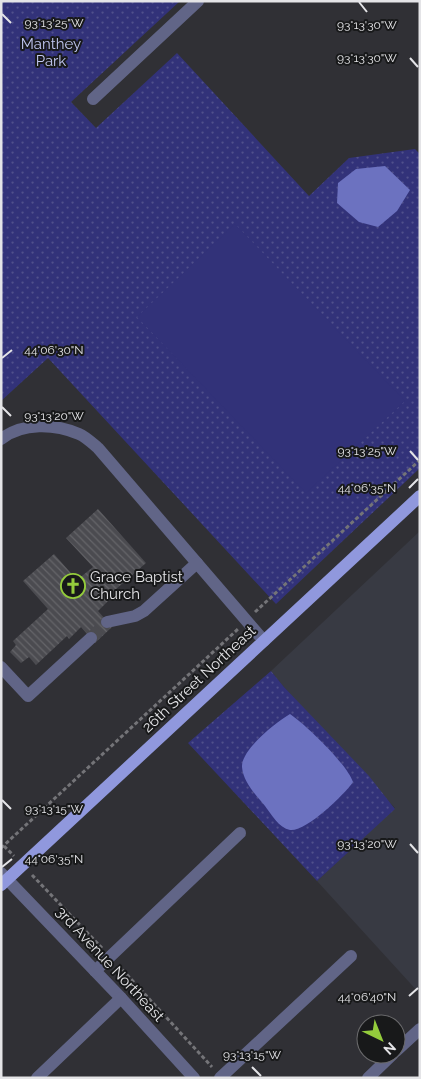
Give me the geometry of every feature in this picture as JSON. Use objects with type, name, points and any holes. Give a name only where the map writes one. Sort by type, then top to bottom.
[{"type":"main road","name":"26th Street Northeast","points":[[3,879],[420,496]]},
{"type":"street","points":[[93,99],[198,1]]},
{"type":"street","points":[[1,439],[16,430],[42,426],[61,428],[81,435],[98,448],[264,641]]},
{"type":"street","points":[[107,622],[135,616],[144,611],[197,563]]},
{"type":"street","points":[[1,667],[28,696],[91,638]]},
{"type":"street","points":[[95,971],[240,833]]},
{"type":"street","name":"3rd Avenue Northeast","points":[[3,879],[121,998],[194,1078]]},
{"type":"street","points":[[220,1078],[351,956]]},
{"type":"street","points":[[37,1078],[121,998]]},
{"type":"street","points":[[406,1042],[420,1029]]},
{"type":"street","points":[[368,1078],[383,1064]]},
{"type":"path","points":[[1,848],[420,460]]},
{"type":"shaded area","points":[[420,531],[420,994],[317,881],[395,808],[271,671]]},
{"type":"green space","name":"Manthey Park","points":[[1,1],[180,1],[71,102],[96,128],[177,53],[309,196],[349,158],[415,149],[420,154],[420,468],[276,604],[48,358],[1,401]]},
{"type":"green space","points":[[1,66],[6,74],[1,104]]},
{"type":"green space","points":[[235,224],[405,401],[306,493],[137,317]]},
{"type":"green space","points":[[271,671],[369,776],[395,809],[317,881],[188,743]]},
{"type":"water","points":[[385,166],[410,190],[397,211],[378,227],[359,222],[337,203],[338,183],[356,169]]},
{"type":"water","points":[[290,714],[335,755],[353,782],[342,795],[315,819],[297,829],[290,830],[279,824],[254,793],[247,783],[242,767],[247,753],[260,737]]},
{"type":"building","name":"Grace Baptist Church","points":[[98,509],[146,563],[108,596],[110,599],[98,611],[112,627],[95,643],[81,627],[69,639],[67,636],[36,665],[29,657],[21,663],[10,652],[16,645],[13,641],[48,609],[23,581],[54,554],[77,580],[93,567],[66,538]]},
{"type":"tunnel","points":[[91,638],[107,622]]},
{"type":"place","name":"Grace Baptist Church","points":[[73,586]]}]
